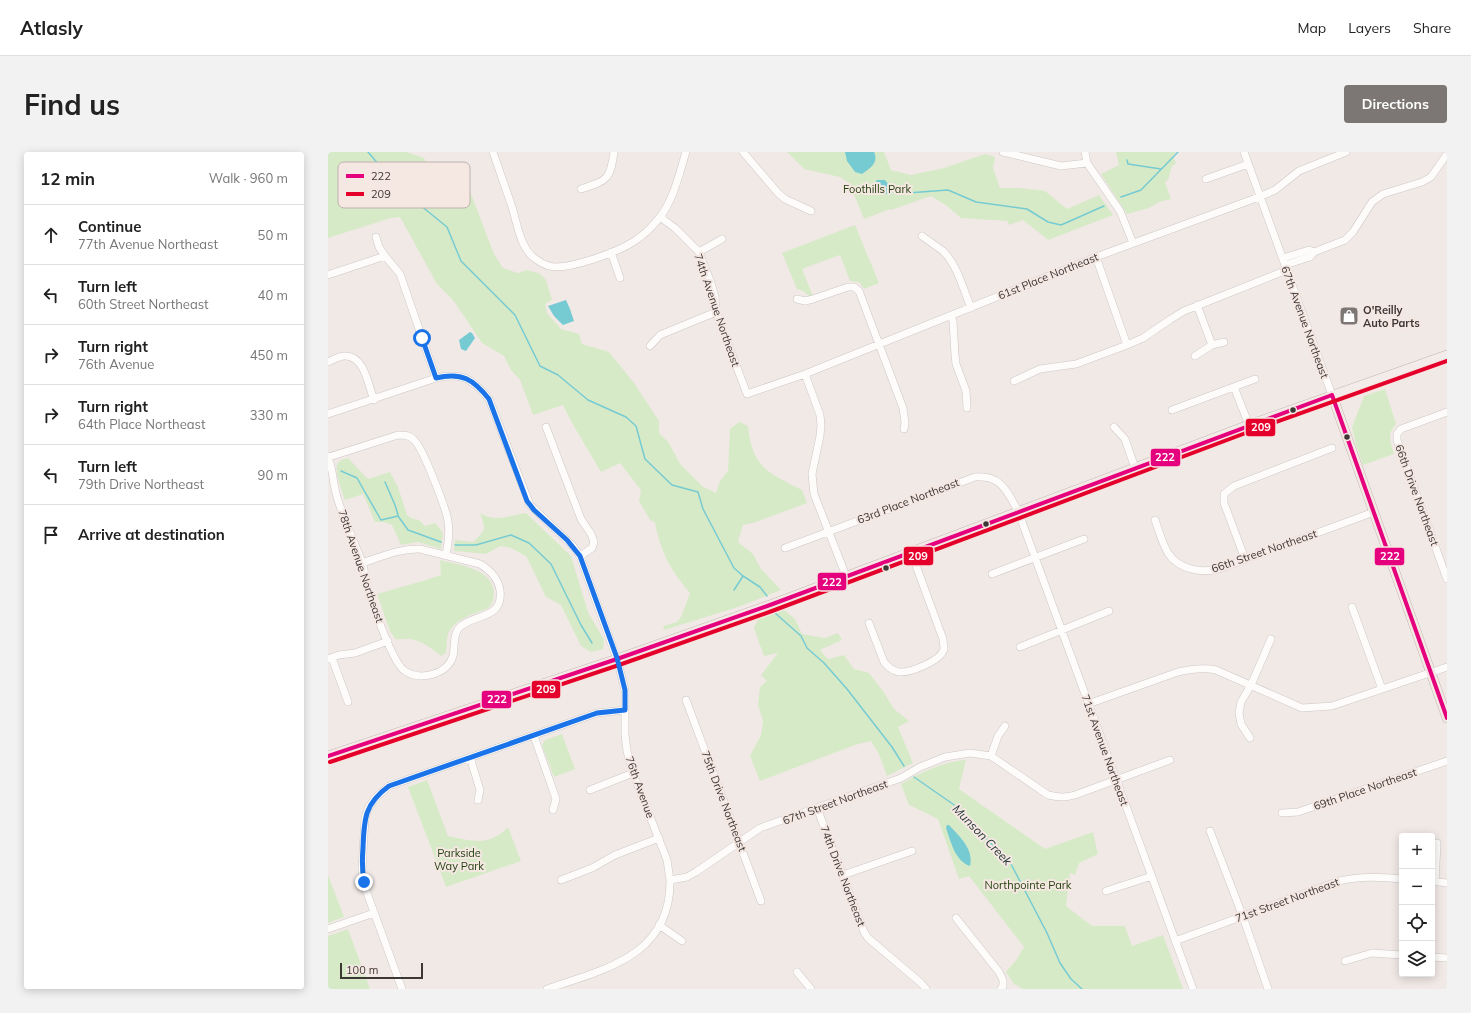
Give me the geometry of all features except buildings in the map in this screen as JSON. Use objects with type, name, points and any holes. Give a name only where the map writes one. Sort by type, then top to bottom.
[{"type":"main road","points":[[328,756],[617,658],[846,576],[1249,425],[1447,355]]},
{"type":"main road","name":"67th Avenue Northeast","points":[[1332,395],[1447,718]]},
{"type":"street","points":[[493,152],[521,235],[528,251],[534,257],[549,266],[568,266],[611,252],[634,242],[644,234],[660,216],[668,204],[686,152]]},
{"type":"street","points":[[582,189],[600,183],[607,178],[611,170],[614,152]]},
{"type":"street","points":[[744,152],[778,193],[785,199],[811,211]]},
{"type":"street","points":[[1003,152],[1061,166],[1087,163]]},
{"type":"street","points":[[1085,152],[1087,163],[1120,211],[1132,243]]},
{"type":"street","name":"67th Avenue Northeast","points":[[1244,152],[1259,197],[1332,395]]},
{"type":"street","name":"61st Place Northeast","points":[[747,394],[805,374],[1132,243],[1259,197],[1275,190],[1299,171],[1346,152]]},
{"type":"street","points":[[1014,381],[1040,369],[1076,364],[1127,345],[1143,338],[1171,318],[1197,305],[1285,265],[1310,257],[1314,252],[1345,240],[1353,232],[1372,202],[1383,194],[1422,182],[1431,177],[1447,154]]},
{"type":"street","points":[[1206,179],[1248,164]]},
{"type":"street","name":"74th Avenue Northeast","points":[[660,216],[675,228],[699,252],[715,297],[716,312],[747,394]]},
{"type":"street","points":[[922,236],[943,252],[952,263],[971,308]]},
{"type":"street","points":[[328,414],[374,400],[436,378],[400,274],[384,256],[376,237]]},
{"type":"street","points":[[699,252],[722,239]]},
{"type":"street","points":[[611,252],[620,278]]},
{"type":"street","points":[[328,275],[384,256]]},
{"type":"street","points":[[1096,257],[1127,345]]},
{"type":"street","points":[[797,299],[805,301],[848,287],[854,287],[859,291],[862,295],[903,408],[905,423],[904,429]]},
{"type":"street","points":[[1197,305],[1212,345]]},
{"type":"street","points":[[650,346],[660,335],[716,312]]},
{"type":"street","points":[[951,316],[956,364],[966,391],[967,408]]},
{"type":"street","points":[[1195,356],[1212,345],[1224,342]]},
{"type":"street","points":[[328,362],[345,356],[354,358],[360,363],[374,400]]},
{"type":"street","points":[[805,374],[820,415],[821,425],[812,474],[812,483],[817,503],[846,576]]},
{"type":"street","name":"76th Avenue","points":[[436,378],[458,375],[481,389],[489,399],[530,505],[573,546],[580,556],[617,658],[625,690],[625,734],[627,751],[633,773],[667,860],[670,880]]},
{"type":"street","points":[[1172,410],[1255,379]]},
{"type":"street","points":[[1234,387],[1249,425]]},
{"type":"street","name":"66th Drive Northeast","points":[[1447,412],[1401,428],[1397,434],[1447,579]]},
{"type":"street","points":[[546,427],[581,519],[591,534],[594,542],[592,548],[580,556]]},
{"type":"street","points":[[1114,427],[1125,439],[1135,468]]},
{"type":"street","points":[[328,457],[390,437],[398,435],[410,436],[421,450],[445,512],[449,531],[446,555],[410,548],[362,563]]},
{"type":"street","points":[[1245,559],[1224,502],[1224,494],[1234,486],[1332,448]]},
{"type":"street","name":"78th Avenue Northeast","points":[[328,457],[336,497],[362,563],[366,584],[395,659],[399,666],[405,671],[423,676],[439,672],[448,665],[453,657],[455,636],[458,630],[468,622],[487,616],[494,610],[501,595],[497,579],[488,569],[480,564],[446,555]]},
{"type":"street","name":"63rd Place Northeast","points":[[785,548],[975,477],[983,476],[1000,483],[1007,490],[1018,511]]},
{"type":"street","name":"71st Avenue Northeast","points":[[1018,511],[1193,989]]},
{"type":"street","name":"66th Street Northeast","points":[[1155,520],[1168,553],[1176,561],[1188,568],[1202,572],[1210,571],[1245,559],[1374,512]]},
{"type":"street","points":[[992,574],[1084,539]]},
{"type":"street","points":[[869,624],[887,666],[899,672],[908,672],[933,661],[940,656],[944,649],[943,639],[911,552]]},
{"type":"street","points":[[1352,607],[1382,689]]},
{"type":"street","points":[[1020,646],[1109,611]]},
{"type":"street","points":[[1250,738],[1241,724],[1239,713],[1241,702],[1271,640]]},
{"type":"street","points":[[348,702],[330,658],[355,652],[388,641]]},
{"type":"street","points":[[1088,704],[1178,672],[1208,668],[1216,670],[1302,708],[1332,706],[1447,667]]},
{"type":"street","name":"75th Drive Northeast","points":[[686,700],[761,901]]},
{"type":"street","points":[[402,989],[374,913],[364,882],[362,870],[364,825],[368,809],[375,798],[389,786],[470,757],[597,713],[625,710]]},
{"type":"street","points":[[991,756],[998,736],[1005,726]]},
{"type":"street","points":[[534,736],[556,799],[553,810]]},
{"type":"street","name":"67th Street Northeast","points":[[670,880],[687,877],[696,872],[760,828],[901,778],[920,767],[945,757],[970,753],[991,756],[1048,796],[1058,798],[1075,795],[1170,760]]},
{"type":"street","points":[[470,757],[480,790],[478,800]]},
{"type":"street","name":"69th Place Northeast","points":[[1282,813],[1298,812],[1447,761]]},
{"type":"street","points":[[590,790],[633,773]]},
{"type":"street","name":"74th Drive Northeast","points":[[817,808],[864,932],[868,938],[921,983],[926,989]]},
{"type":"street","points":[[1210,831],[1243,917],[1268,989]]},
{"type":"street","points":[[562,880],[592,868],[615,855],[659,838]]},
{"type":"street","points":[[1435,869],[1438,843]]},
{"type":"street","points":[[843,875],[912,851]]},
{"type":"street","points":[[1106,891],[1152,876]]},
{"type":"street","name":"71st Street Northeast","points":[[1175,941],[1354,877],[1369,876],[1399,879]]},
{"type":"street","points":[[548,989],[615,965],[634,954],[651,939],[667,906],[670,893],[670,880]]},
{"type":"street","points":[[1435,882],[1447,883]]},
{"type":"street","points":[[328,929],[374,913]]},
{"type":"street","points":[[956,918],[998,972],[1002,980],[1002,988]]},
{"type":"street","points":[[659,925],[682,941]]},
{"type":"street","points":[[1345,962],[1372,953],[1399,955]]},
{"type":"street","points":[[1435,957],[1447,958]]},
{"type":"street","points":[[797,972],[811,989]]},
{"type":"green space","points":[[328,152],[406,152],[424,158],[426,162],[338,162],[338,208],[470,208],[470,191],[494,254],[503,268],[518,273],[526,270],[539,273],[546,280],[552,300],[545,304],[547,313],[561,329],[579,334],[582,344],[609,352],[634,383],[659,421],[659,433],[669,443],[680,464],[702,486],[716,493],[720,481],[728,471],[730,429],[739,422],[748,426],[753,451],[763,467],[779,478],[802,490],[807,503],[756,522],[743,525],[738,542],[753,554],[761,569],[781,590],[741,606],[664,630],[663,626],[677,622],[681,617],[690,593],[667,560],[660,542],[655,522],[650,520],[639,501],[641,490],[620,463],[601,472],[563,405],[533,415],[520,380],[511,370],[504,356],[482,343],[453,300],[437,284],[400,217],[391,218],[328,238]]},
{"type":"green space","name":"Foothills Park","points":[[787,152],[884,152],[891,170],[911,175],[944,168],[985,154],[995,157],[993,168],[1000,188],[1019,188],[1045,191],[1067,209],[1099,195],[1113,215],[1048,240],[1023,220],[1009,225],[1007,221],[961,218],[947,206],[931,196],[864,219],[849,183],[840,177],[804,169]]},
{"type":"green space","points":[[1116,152],[1176,152],[1173,156],[1176,163],[1172,166],[1168,180],[1165,182],[1171,199],[1159,202],[1149,208],[1127,214],[1101,174],[1119,165]]},
{"type":"green space","points":[[855,225],[879,283],[864,289],[859,282],[850,281],[840,255],[802,269],[813,296],[809,296],[803,291],[797,289],[782,253]]},
{"type":"green space","points":[[1385,389],[1396,424],[1390,434],[1394,454],[1363,465],[1352,427],[1364,396]]},
{"type":"green space","points":[[348,458],[368,479],[390,472],[398,487],[407,515],[411,518],[419,520],[425,526],[435,523],[443,533],[441,549],[418,542],[401,545],[392,525],[384,522],[375,522],[363,494],[345,500],[339,482],[337,465],[342,460]]},
{"type":"green space","points":[[480,513],[491,518],[503,518],[526,513],[571,556],[588,612],[604,640],[603,649],[591,652],[581,646],[561,605],[546,597],[526,556],[511,548],[500,546],[486,554],[454,551],[455,540],[473,542],[482,533],[484,530],[484,524]]},
{"type":"green space","points":[[440,560],[465,566],[481,573],[488,578],[494,593],[492,602],[488,608],[462,619],[452,627],[448,636],[446,653],[441,656],[415,640],[395,639],[390,631],[377,594],[441,575]]},
{"type":"green space","points":[[783,609],[795,619],[802,634],[825,638],[838,633],[842,640],[820,650],[828,659],[844,655],[854,669],[869,673],[883,691],[894,709],[909,721],[898,727],[913,763],[887,776],[879,754],[871,741],[855,745],[760,781],[750,756],[761,735],[763,721],[758,705],[760,687],[767,681],[761,675],[778,653],[764,656],[754,628],[758,619]]},
{"type":"green space","points":[[562,734],[575,769],[554,777],[542,745],[545,740]]},
{"type":"green space","name":"Northpointe Park","points":[[966,760],[959,789],[1045,849],[1093,832],[1098,854],[1079,863],[1075,875],[1070,873],[1066,906],[1092,926],[1125,926],[1132,946],[1163,935],[1183,989],[1023,989],[1014,984],[1006,972],[1017,959],[1024,947],[969,876],[959,879],[938,819],[909,805],[901,784],[932,768]]},
{"type":"green space","name":"Parkside Way Park","points":[[427,780],[448,836],[473,841],[487,840],[494,838],[508,827],[521,861],[446,887],[408,787]]},
{"type":"green space","points":[[328,875],[344,917],[328,923]]},
{"type":"green space","points":[[348,929],[370,989],[328,989],[328,936]]},
{"type":"water","points":[[845,152],[874,152],[875,162],[862,174],[855,172],[847,161]]},
{"type":"water","points":[[877,180],[885,180],[893,190],[891,195],[871,190],[872,186]]},
{"type":"water","points":[[566,300],[574,321],[563,325],[554,316],[548,306]]},
{"type":"water","points":[[470,332],[475,338],[466,351],[461,349],[459,340]]},
{"type":"water","points":[[947,825],[949,825],[957,834],[968,849],[971,860],[970,866],[961,860],[954,850],[946,828]]},
{"type":"waterway","name":"Munson Creek","points":[[368,152],[377,162]]},
{"type":"waterway","points":[[1121,197],[1141,190],[1178,152]]},
{"type":"waterway","points":[[1127,160],[1128,164],[1161,169]]},
{"type":"waterway","points":[[907,193],[948,190],[976,202],[1027,209],[1048,222],[1061,225],[1104,206]]},
{"type":"waterway","name":"Munson Creek","points":[[424,208],[447,227],[461,261],[515,315],[540,366],[558,375],[588,400],[626,417],[636,426],[645,459],[672,485],[698,492],[703,509],[734,568],[760,587],[767,596]]},
{"type":"waterway","points":[[341,471],[357,478],[381,520],[398,516],[408,530],[441,542]]},
{"type":"waterway","points":[[385,482],[398,515]]},
{"type":"waterway","points":[[455,545],[476,545],[511,535],[529,543],[551,564],[581,625],[592,643]]},
{"type":"waterway","points":[[734,590],[743,576]]},
{"type":"waterway","name":"Munson Creek","points":[[775,613],[801,636],[807,648],[824,663],[847,689],[892,747],[904,766]]},
{"type":"waterway","name":"Munson Creek","points":[[914,777],[960,809],[1011,864],[1047,933],[1060,963],[1071,979],[1082,989]]},
{"type":"transit line","name":"209","points":[[330,762],[619,665],[772,611],[1251,431],[1447,361]]},
{"type":"transit line","name":"222","points":[[1332,395],[1447,718]]},
{"type":"transit line","name":"222","points":[[328,756],[617,659],[770,605],[1332,395]]},
{"type":"place","name":"O'Reilly Auto Parts","points":[[1349,316]]},
{"type":"route","points":[[364,882],[362,870],[365,818],[368,809],[375,798],[380,792],[389,786],[597,713],[625,710],[625,690],[617,658],[580,556],[573,546],[534,510],[527,501],[489,399],[473,382],[458,375],[436,378],[422,338]]}]
